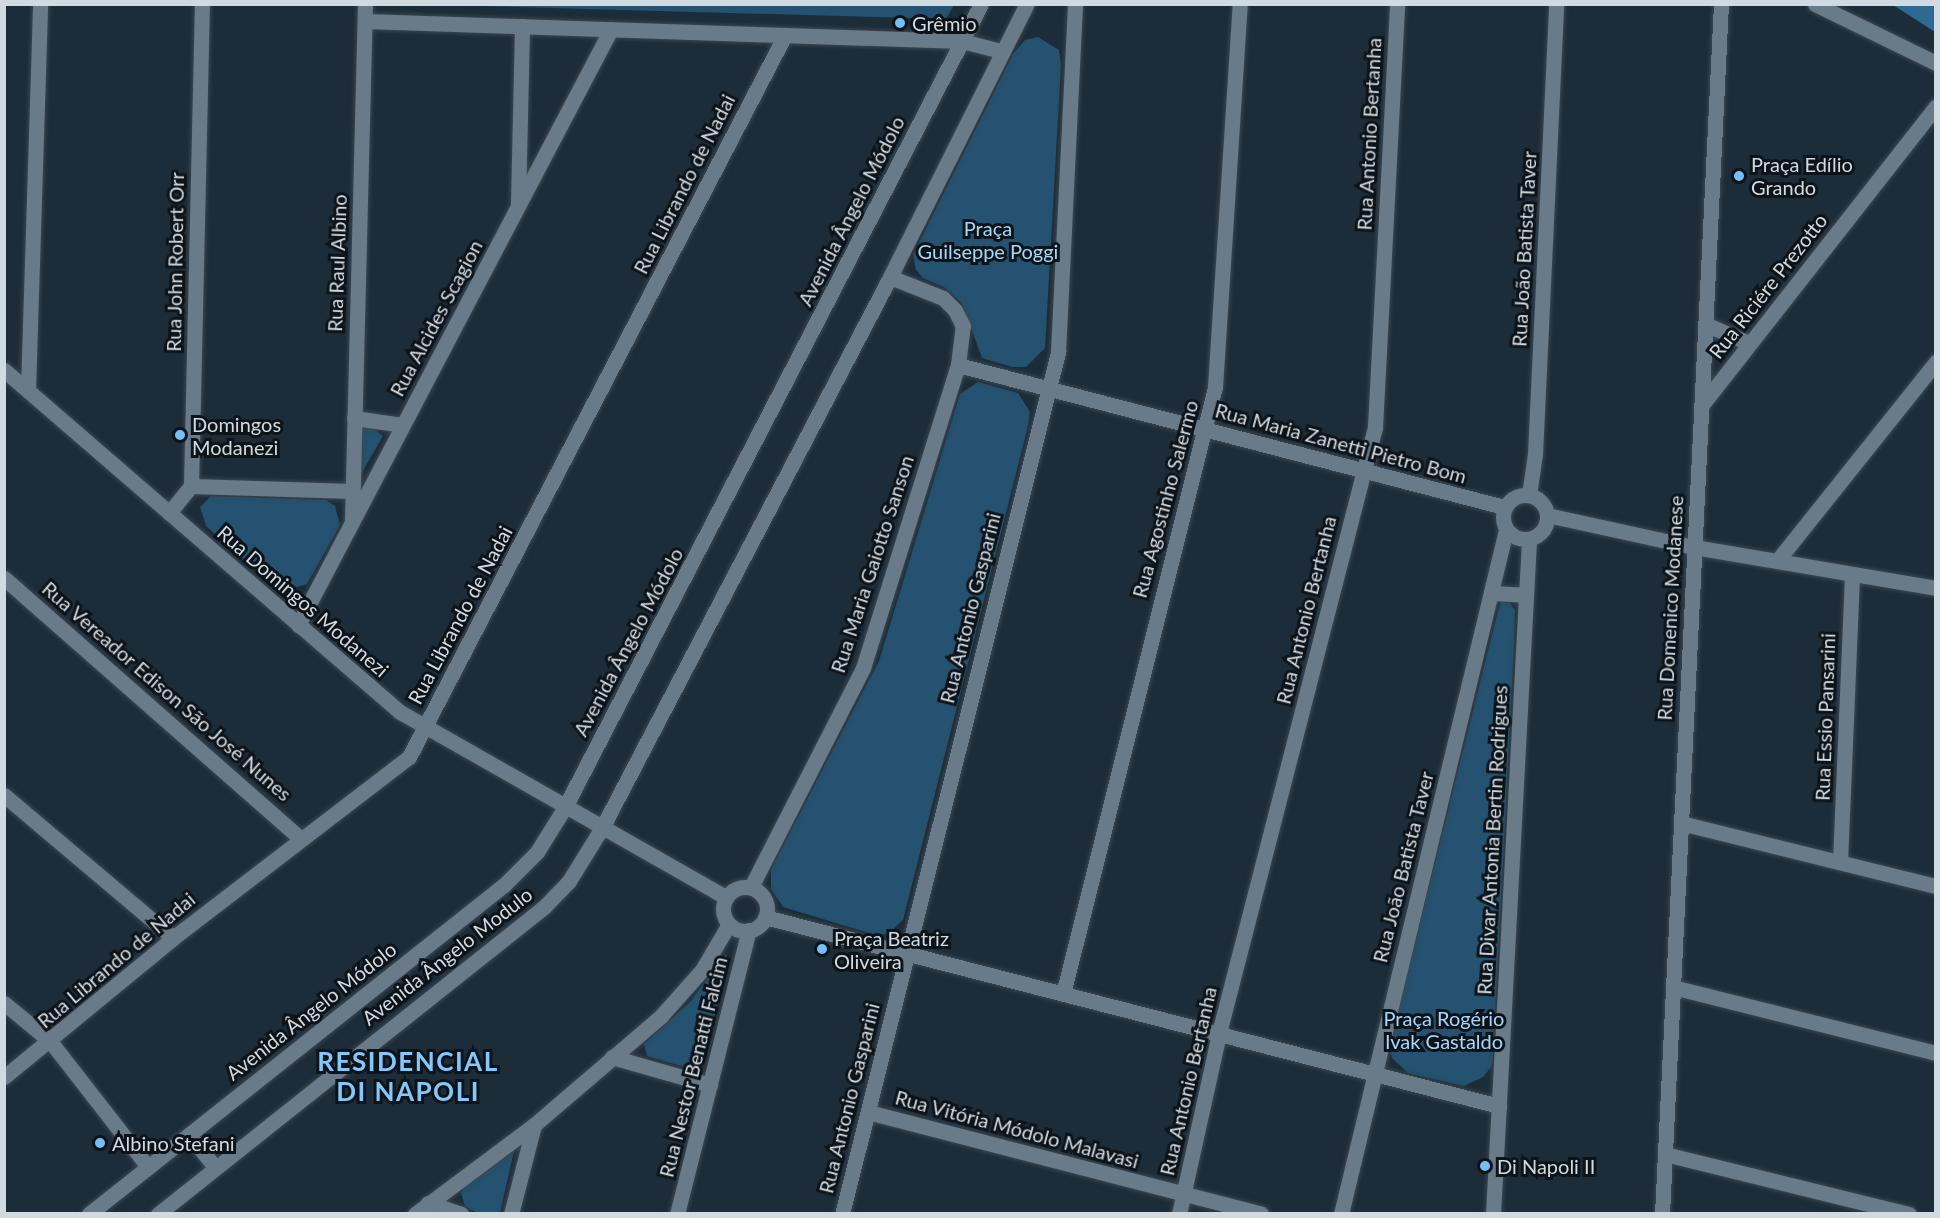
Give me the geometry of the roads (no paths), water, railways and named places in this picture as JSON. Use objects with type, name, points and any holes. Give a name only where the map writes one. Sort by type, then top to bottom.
[{"type":"street","points":[[28,390],[40,4]]},
{"type":"street","name":"Rua John Robert Orr","points":[[191,486],[201,4]]},
{"type":"street","name":"Rua Raul Albino","points":[[352,523],[365,4]]},
{"type":"street","name":"Avenida Ângelo Módolo","points":[[148,1167],[523,869],[566,807],[981,4]]},
{"type":"street","points":[[603,826],[890,277],[1001,51],[1027,4]]},
{"type":"street","name":"Rua Antonio Gasparini","points":[[843,1214],[906,953],[1058,352],[1075,4]]},
{"type":"street","name":"Rua Agostinho Salermo","points":[[1063,994],[1215,387],[1240,4]]},
{"type":"street","name":"Rua Antonio Bertanha","points":[[1179,1214],[1219,1034],[1375,427],[1397,4]]},
{"type":"street","name":"Rua João Batista Taver","points":[[1529,495],[1535,454],[1557,4]]},
{"type":"street","name":"Rua Domenico Modanese","points":[[1662,1214],[1721,4]]},
{"type":"street","points":[[1815,4],[1935,63]]},
{"type":"street","points":[[365,21],[962,41],[1001,51]]},
{"type":"street","points":[[518,207],[522,26]]},
{"type":"street","name":"Rua Alcides Scagion","points":[[298,625],[611,29]]},
{"type":"street","name":"Rua Librando de Nadai","points":[[4,1077],[172,938],[409,757],[785,35]]},
{"type":"street","name":"Rua Riciére Prezotto","points":[[1701,406],[1935,106]]},
{"type":"street","name":"Rua Maria Gaiotto Sanson","points":[[751,887],[863,668],[958,365],[963,326],[955,310],[943,298],[890,277]]},
{"type":"street","points":[[1705,324],[1749,343]]},
{"type":"street","points":[[1777,561],[1935,363]]},
{"type":"street","name":"Rua Maria Zanetti Pietro Bom","points":[[958,365],[1504,507]]},
{"type":"street","name":"Rua Domingos Modanezi","points":[[4,370],[400,712],[726,897]]},
{"type":"street","points":[[354,418],[403,425]]},
{"type":"street","points":[[169,513],[191,486],[352,491]]},
{"type":"street","points":[[1529,495],[1541,502],[1547,515],[1545,528],[1529,540],[1516,538],[1506,530],[1504,507],[1514,497],[1529,495]]},
{"type":"street","points":[[1547,515],[1694,547],[1935,588]]},
{"type":"street","name":"Rua João Batista Taver","points":[[1341,1214],[1506,530]]},
{"type":"street","name":"Rua Divar Antonia Bertin Rodrigues","points":[[1493,1214],[1529,540]]},
{"type":"street","name":"Rua Essio Pansarini","points":[[1840,862],[1852,574]]},
{"type":"street","name":"Rua Vereador Edison São José Nunes","points":[[4,578],[300,838]]},
{"type":"street","points":[[1491,593],[1526,595]]},
{"type":"street","points":[[4,795],[172,938]]},
{"type":"street","points":[[1681,823],[1935,886]]},
{"type":"street","name":"Avenida Ângelo Modulo","points":[[158,1214],[177,1208],[215,1167],[544,907],[569,881],[603,826]]},
{"type":"street","points":[[751,887],[763,896],[765,917],[749,930],[729,924],[722,911],[726,897],[737,888],[751,887]]},
{"type":"street","points":[[765,917],[1499,1106]]},
{"type":"street","points":[[415,1214],[534,1125],[682,995],[729,924]]},
{"type":"street","name":"Rua Nestor Benatti Falcim","points":[[677,1214],[749,930]]},
{"type":"street","points":[[1673,987],[1935,1053]]},
{"type":"street","points":[[4,1003],[50,1041],[148,1167],[97,1211]]},
{"type":"street","points":[[612,1057],[710,1086]]},
{"type":"street","name":"Rua Vitória Módolo Malavasi","points":[[868,1112],[1261,1214]]},
{"type":"street","points":[[511,1214],[534,1125]]},
{"type":"street","points":[[189,1135],[215,1167]]},
{"type":"street","points":[[1665,1154],[1909,1214]]},
{"type":"street","points":[[428,1203],[461,1214]]},
{"type":"place","name":"Grêmio","points":[[900,23]]},
{"type":"place","name":"Praça Edílio Grando","points":[[1739,176]]},
{"type":"place","name":"Domingos Modanezi","points":[[180,435]]},
{"type":"place","name":"Praça Beatriz Oliveira","points":[[822,949]]},
{"type":"place","name":"Albino Stefani","points":[[100,1143]]},
{"type":"place","name":"Di Napoli II","points":[[1485,1166]]},
{"type":"district","name":"RESIDENCIAL DI NAPOLI","points":[[408,1077]]},
{"type":"park label","name":"Praça Guilseppe Poggi","points":[[988,240]]},
{"type":"park label","name":"Praça Rogério Ivak Gastaldo","points":[[1444,1030]]}]
